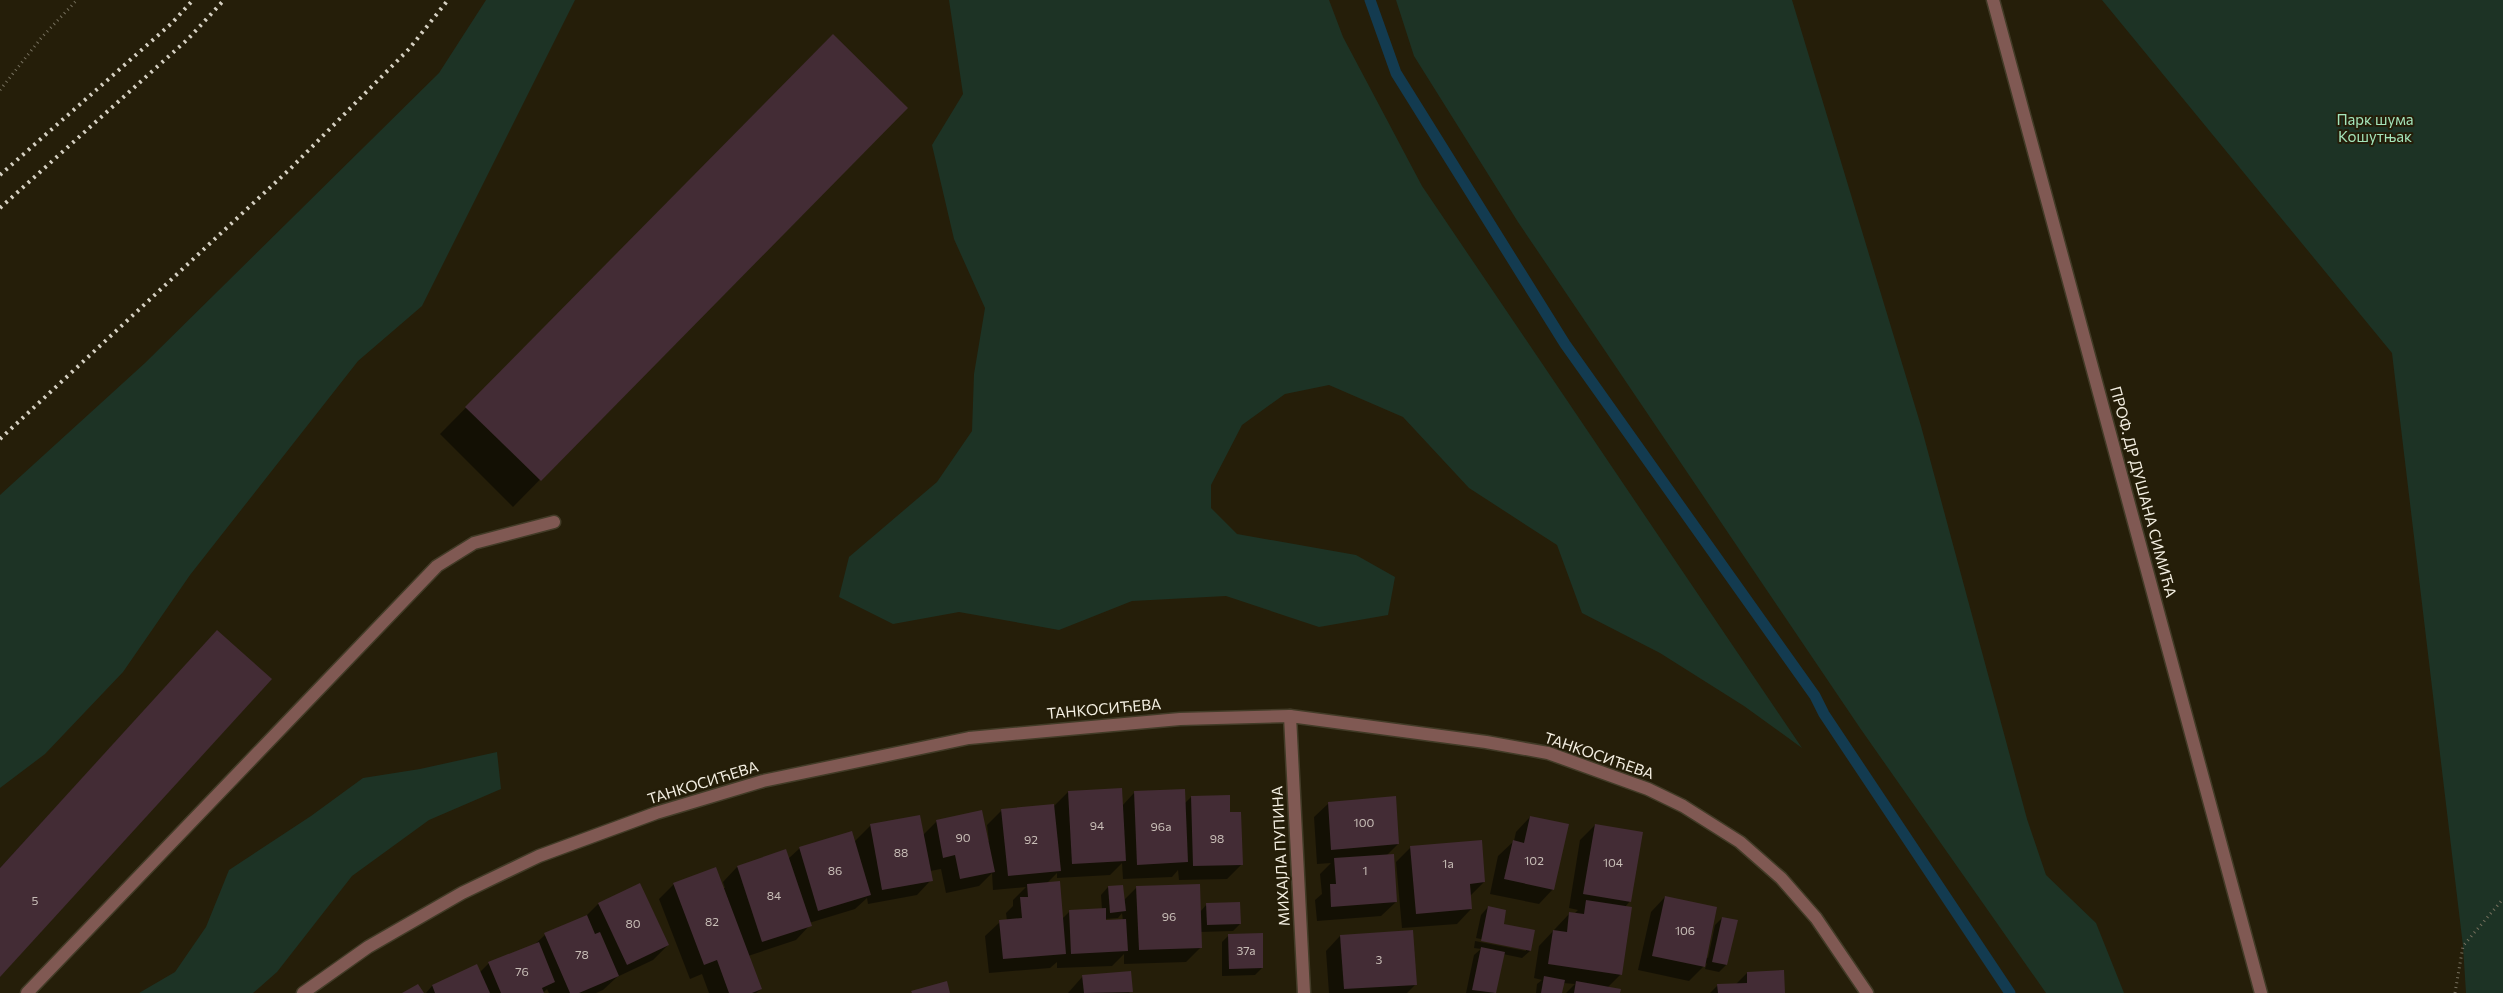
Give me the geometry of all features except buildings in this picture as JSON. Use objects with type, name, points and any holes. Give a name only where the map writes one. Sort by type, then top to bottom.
[{"type":"street","name":"ПРОФ. ДР ДУШАНА СИМИЋА","points":[[1993,0],[2261,993]]},
{"type":"street","points":[[27,993],[437,566],[474,543],[554,522]]},
{"type":"street","name":"ТАНКОСИЋЕВА","points":[[304,993],[377,942],[462,893],[539,856],[656,813],[763,781],[969,738],[1180,719],[1290,716],[1486,742],[1548,753],[1648,789],[1683,806],[1740,842],[1780,878],[1816,918],[1867,993]]},
{"type":"street","name":"МИХАЈЛА ПУПИНА","points":[[1290,716],[1304,993]]},
{"type":"path","points":[[0,90],[42,37],[77,0]]},
{"type":"path","points":[[2455,993],[2463,946],[2503,899]]},
{"type":"green space","points":[[486,0],[575,0],[422,306],[358,361],[190,575],[123,672],[45,754],[0,788],[0,495],[145,363],[439,73]]},
{"type":"green space","points":[[949,0],[1329,0],[1343,37],[1422,186],[1802,748],[1744,706],[1660,653],[1582,613],[1557,545],[1469,488],[1403,417],[1329,385],[1285,394],[1242,425],[1211,485],[1211,508],[1237,534],[1356,555],[1395,577],[1388,615],[1319,627],[1226,596],[1132,601],[1059,630],[959,612],[893,624],[839,597],[849,557],[937,482],[972,431],[974,374],[985,308],[954,239],[932,145],[963,94]]},
{"type":"green space","points":[[1396,0],[1792,0],[1921,426],[2027,819],[2046,875],[2096,923],[2124,993],[2046,993],[1860,728],[1518,222],[1414,56]]},
{"type":"green space","name":"Парк шума Кошутњак","points":[[2102,0],[2503,0],[2503,993],[2466,993],[2463,946],[2392,353]]},
{"type":"green space","points":[[497,752],[501,789],[429,820],[352,876],[277,972],[253,993],[139,993],[175,972],[206,927],[229,870],[311,816],[363,778],[420,769]]},
{"type":"waterway","points":[[1370,0],[1396,73],[1565,344],[1815,696],[1824,714],[2010,993]]},
{"type":"railway","points":[[0,175],[172,23],[193,0]]},
{"type":"railway","points":[[0,208],[188,39],[224,0]]},
{"type":"railway","points":[[0,439],[291,168],[409,49],[448,0]]}]
